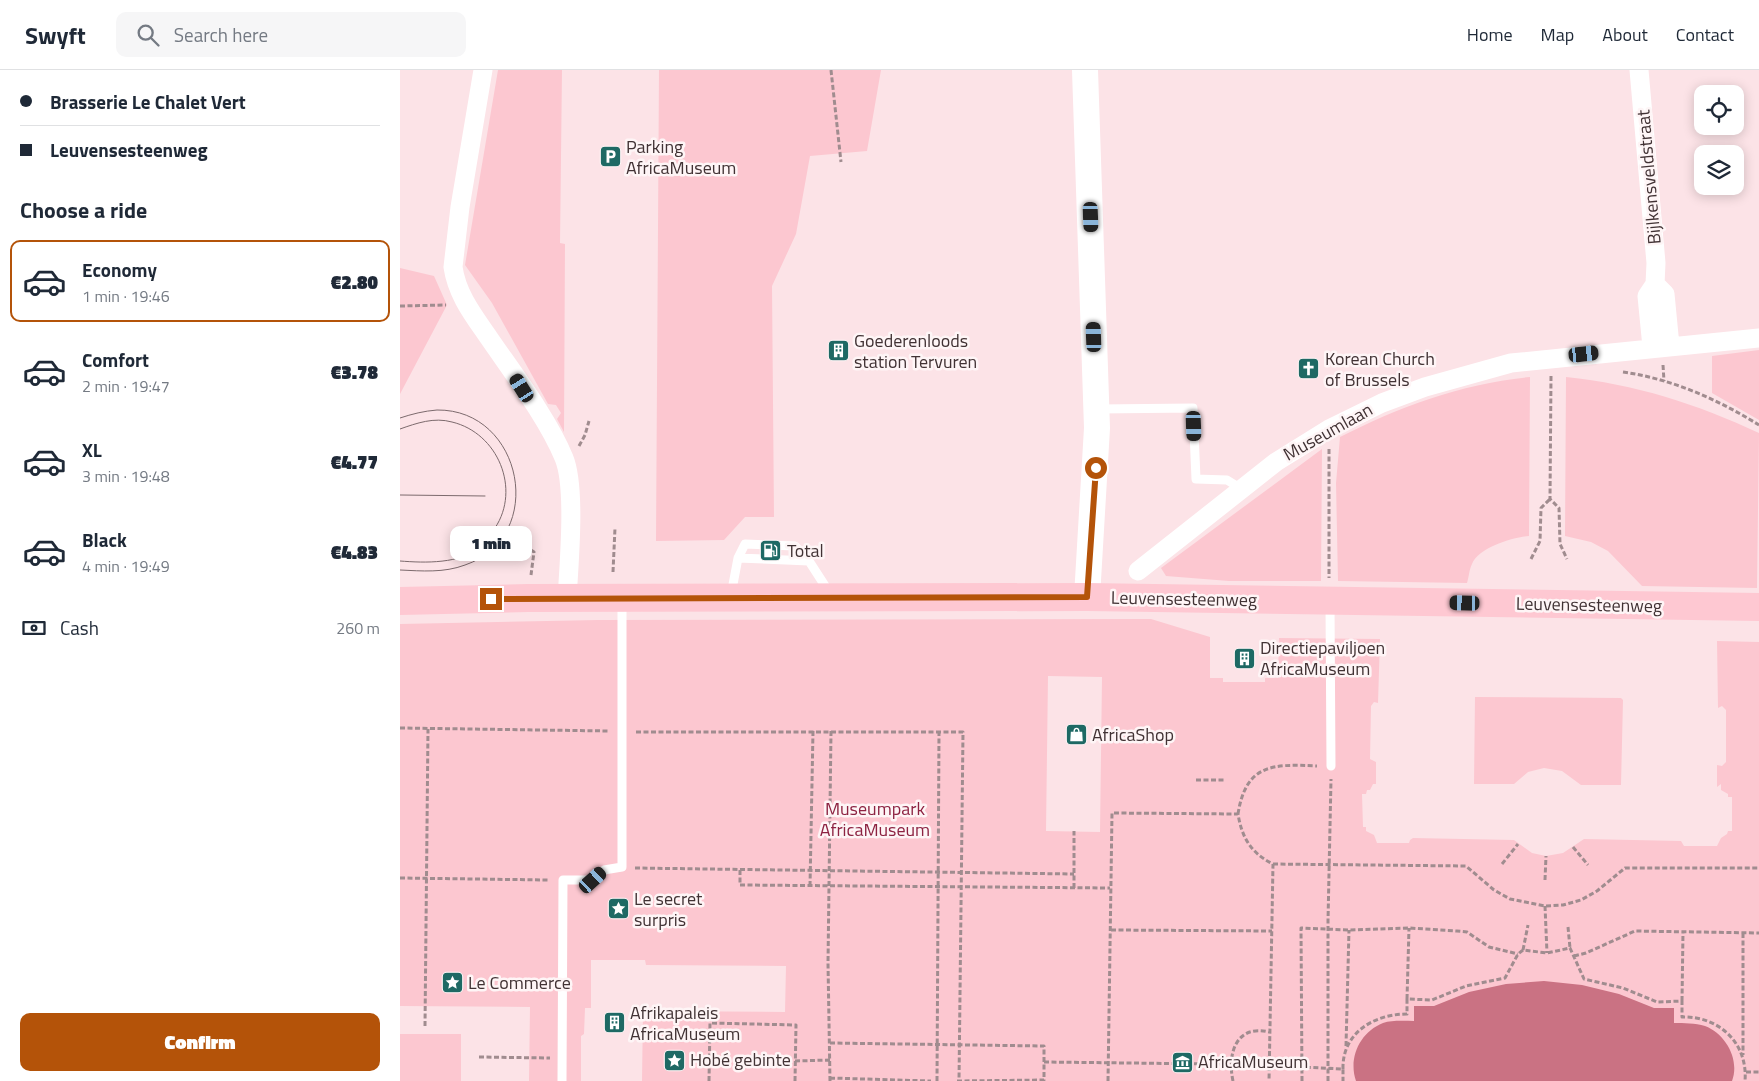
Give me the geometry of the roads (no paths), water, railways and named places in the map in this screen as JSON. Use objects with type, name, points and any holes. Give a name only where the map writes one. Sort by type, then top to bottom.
[{"type":"main road","name":"Leuvensesteenweg","points":[[400,601],[528,598],[834,599],[1087,597],[1759,607]]},
{"type":"street","points":[[483,70],[460,207],[453,267],[458,288],[467,305],[532,402],[564,458],[570,486],[567,598]]},
{"type":"street","points":[[1085,70],[1097,451],[1087,597]]},
{"type":"street","name":"Bijlkensveldstraat","points":[[1639,70],[1656,263],[1655,284],[1646,296],[1661,347]]},
{"type":"street","name":"Museumlaan","points":[[1138,571],[1240,488],[1276,462],[1329,429],[1382,403],[1425,387],[1510,363],[1551,357],[1759,338]]},
{"type":"lane","points":[[1096,409],[1193,408],[1196,479],[1227,480],[1240,488]]},
{"type":"lane","points":[[731,598],[731,585],[738,558],[745,544],[795,546],[809,561],[834,599]]},
{"type":"lane","points":[[738,558],[809,561]]},
{"type":"lane","points":[[562,1081],[563,880],[593,880],[604,870],[622,867],[622,598]]},
{"type":"lane","points":[[1330,601],[1330,766]]},
{"type":"tram line","points":[[400,418],[437,410],[466,415],[489,430],[506,451],[514,477],[515,503],[508,529],[491,550],[457,568],[433,571],[400,570]]},
{"type":"tram line","points":[[400,429],[432,420],[452,422],[468,428],[482,438],[493,450],[505,480],[506,497],[503,513],[491,536],[482,547],[473,553],[442,561],[400,561]]},
{"type":"tram line","points":[[400,495],[485,496]]},
{"type":"place","name":"Parking AfricaMuseum","points":[[610,157]]},
{"type":"place","name":"Goederenloods station Tervuren","points":[[838,351]]},
{"type":"place","name":"Korean Church of Brussels","points":[[1309,369]]},
{"type":"place","name":"Total","points":[[771,551]]},
{"type":"place","name":"Directiepaviljoen AfricaMuseum","points":[[1244,658]]},
{"type":"place","name":"AfricaShop","points":[[1076,735]]},
{"type":"place","name":"Le secret surpris","points":[[618,909]]},
{"type":"place","name":"Le Commerce","points":[[452,983]]},
{"type":"place","name":"Afrikapaleis AfricaMuseum","points":[[614,1023]]},
{"type":"place","name":"Hobé gebinte","points":[[674,1060]]},
{"type":"place","name":"AfricaMuseum","points":[[1182,1062]]},
{"type":"park label","name":"Museumpark AfricaMuseum","points":[[875,820]]}]
